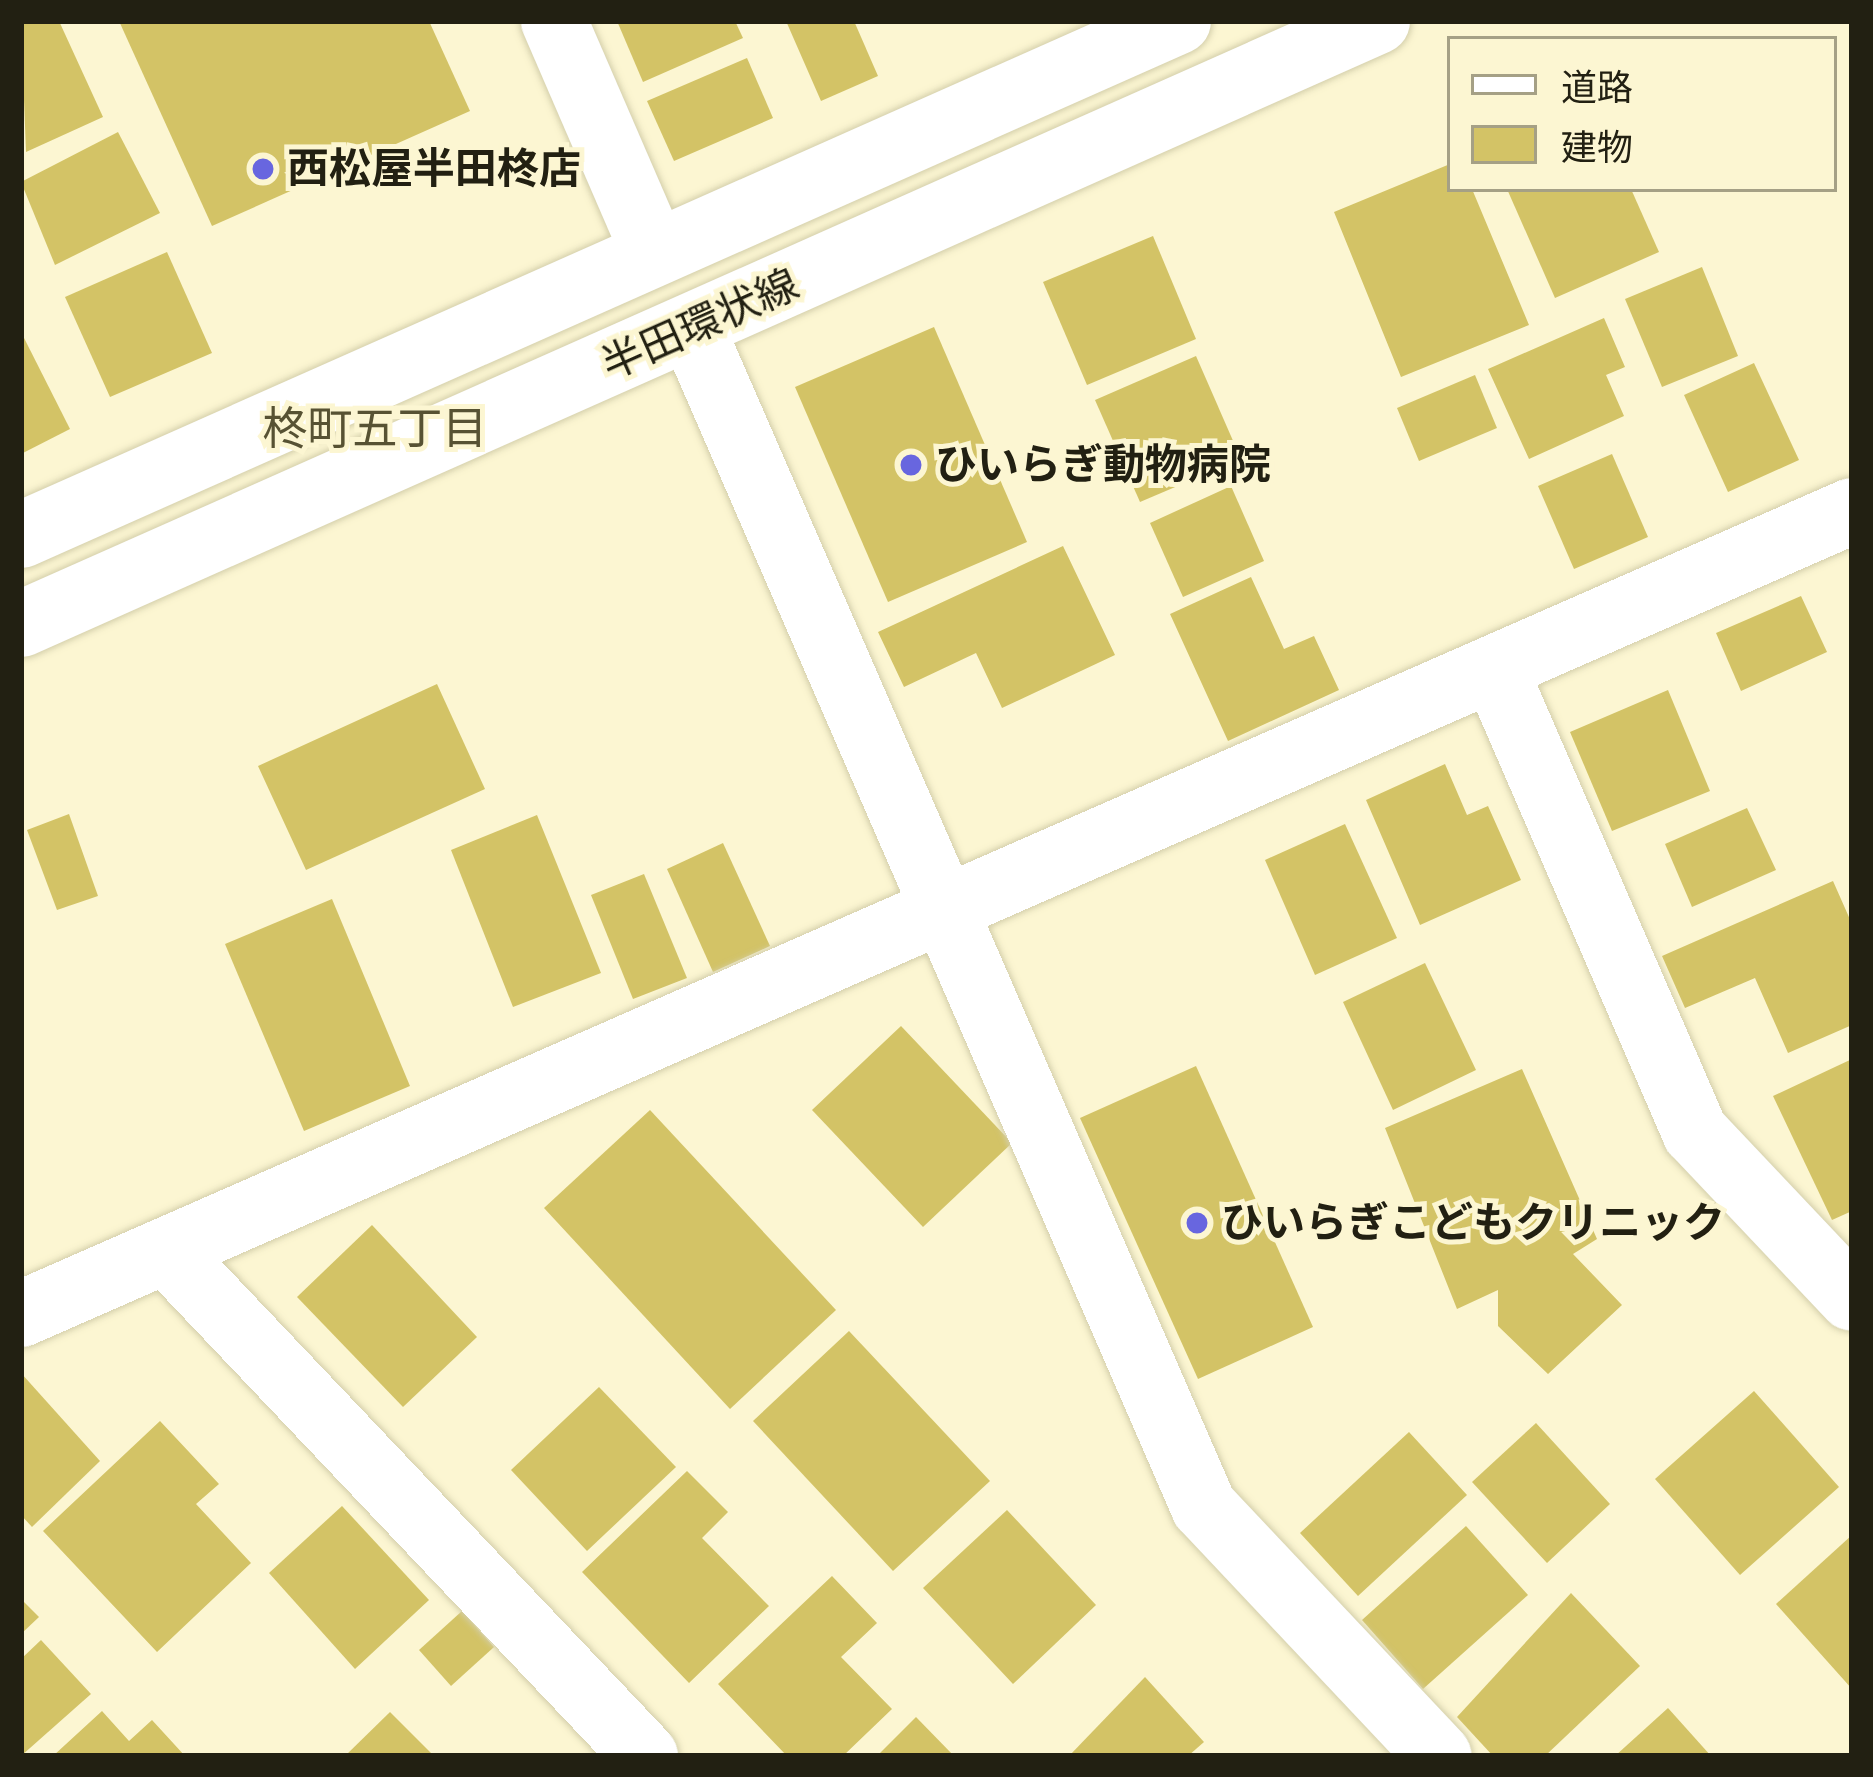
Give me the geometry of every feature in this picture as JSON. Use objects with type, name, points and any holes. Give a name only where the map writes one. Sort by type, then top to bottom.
[{"type":"street","points":[[554,21],[654,252]]},
{"type":"street","name":"半田環状線","points":[[21,535],[1178,21]]},
{"type":"street","name":"半田環状線","points":[[21,624],[1377,21]]},
{"type":"street","points":[[692,329],[1204,1507],[1438,1756]]},
{"type":"street","points":[[21,1314],[1852,511]]},
{"type":"street","points":[[1494,668],[1695,1132],[1852,1298]]},
{"type":"street","points":[[166,1251],[645,1756]]},
{"type":"building","points":[[21,21],[59,21],[103,117],[26,152]]},
{"type":"building","name":"西松屋半田柊店","points":[[119,21],[429,21],[470,111],[212,226]]},
{"type":"building","points":[[617,21],[735,21],[743,38],[643,82]]},
{"type":"building","points":[[786,21],[854,21],[878,76],[821,101]]},
{"type":"building","points":[[747,58],[773,118],[674,161],[647,101]]},
{"type":"building","points":[[118,132],[160,213],[55,265],[21,182]]},
{"type":"building","points":[[1447,165],[1447,192],[1473,192],[1529,325],[1401,377],[1334,212]]},
{"type":"building","points":[[1508,192],[1632,192],[1659,252],[1555,298]]},
{"type":"building","points":[[1153,236],[1196,339],[1087,385],[1043,282]]},
{"type":"building","points":[[167,252],[212,353],[110,397],[65,297]]},
{"type":"building","points":[[1702,267],[1738,356],[1662,387],[1625,299]]},
{"type":"building","points":[[1604,318],[1625,367],[1606,375],[1624,416],[1529,459],[1488,369]]},
{"type":"building","name":"ひいらぎ動物病院","points":[[934,327],[1027,542],[888,602],[795,387]]},
{"type":"building","points":[[21,332],[70,429],[21,454]]},
{"type":"building","points":[[1196,356],[1241,459],[1140,502],[1095,400]]},
{"type":"building","points":[[1754,363],[1799,460],[1728,492],[1684,395]]},
{"type":"building","points":[[1475,375],[1497,428],[1419,461],[1397,408]]},
{"type":"building","points":[[1612,454],[1648,537],[1574,569],[1538,486]]},
{"type":"building","points":[[1231,486],[1264,561],[1183,597],[1150,523]]},
{"type":"building","points":[[1063,546],[1115,655],[1002,708],[976,653],[904,687],[878,632]]},
{"type":"building","points":[[1251,577],[1284,649],[1314,636],[1339,690],[1228,741],[1170,614]]},
{"type":"building","points":[[1801,596],[1827,652],[1741,691],[1716,633]]},
{"type":"building","points":[[437,684],[485,789],[306,870],[258,766]]},
{"type":"building","points":[[1668,690],[1710,791],[1612,831],[1570,732]]},
{"type":"building","points":[[1445,764],[1467,815],[1488,806],[1521,880],[1420,925],[1366,800]]},
{"type":"building","points":[[1747,808],[1776,870],[1692,907],[1665,844]]},
{"type":"building","points":[[69,814],[98,896],[57,910],[27,830]]},
{"type":"building","points":[[537,815],[601,973],[513,1007],[451,850]]},
{"type":"building","points":[[1345,824],[1397,938],[1315,975],[1265,860]]},
{"type":"building","points":[[723,843],[770,946],[713,972],[667,869]]},
{"type":"building","points":[[644,874],[687,978],[633,999],[591,895]]},
{"type":"building","points":[[1833,881],[1852,924],[1852,1025],[1788,1053],[1755,978],[1685,1008],[1662,956]]},
{"type":"building","points":[[332,899],[410,1086],[304,1131],[225,944]]},
{"type":"building","points":[[1425,963],[1476,1070],[1393,1110],[1343,1002]]},
{"type":"building","points":[[901,1026],[1012,1143],[923,1227],[812,1110]]},
{"type":"building","points":[[1852,1059],[1852,1211],[1832,1220],[1773,1096]]},
{"type":"building","name":"ひいらぎこどもクリニック","points":[[1196,1066],[1313,1327],[1198,1379],[1080,1118]]},
{"type":"building","points":[[1522,1069],[1597,1239],[1573,1254],[1622,1305],[1548,1374],[1498,1326],[1498,1290],[1457,1309],[1385,1128]]},
{"type":"building","points":[[650,1110],[836,1310],[730,1409],[544,1208]]},
{"type":"building","points":[[372,1225],[477,1337],[403,1407],[297,1297]]},
{"type":"building","points":[[849,1331],[990,1481],[893,1571],[753,1421]]},
{"type":"building","points":[[21,1373],[100,1461],[32,1527],[21,1515]]},
{"type":"building","points":[[599,1387],[676,1467],[587,1551],[511,1470]]},
{"type":"building","points":[[1754,1391],[1839,1487],[1740,1575],[1655,1479]]},
{"type":"building","points":[[160,1421],[219,1484],[196,1504],[251,1563],[157,1652],[43,1531]]},
{"type":"building","points":[[1536,1423],[1610,1504],[1547,1563],[1472,1482]]},
{"type":"building","points":[[1409,1432],[1467,1495],[1358,1596],[1300,1533]]},
{"type":"building","points":[[687,1471],[728,1512],[702,1538],[769,1606],[689,1683],[582,1572]]},
{"type":"building","points":[[342,1506],[429,1600],[355,1669],[269,1573]]},
{"type":"building","points":[[1007,1510],[1096,1605],[1013,1684],[923,1588]]},
{"type":"building","points":[[1466,1526],[1528,1595],[1423,1689],[1362,1620]]},
{"type":"building","points":[[1852,1535],[1852,1689],[1776,1604]]},
{"type":"building","points":[[832,1576],[877,1623],[841,1657],[892,1709],[843,1756],[787,1756],[718,1684]]},
{"type":"building","points":[[1571,1593],[1640,1666],[1545,1756],[1493,1756],[1457,1717]]},
{"type":"building","points":[[21,1599],[39,1617],[21,1634]]},
{"type":"building","points":[[462,1611],[494,1647],[451,1686],[419,1650]]},
{"type":"building","points":[[41,1640],[91,1694],[21,1756],[21,1659]]},
{"type":"building","points":[[1145,1677],[1204,1742],[1188,1756],[1069,1756]]},
{"type":"building","points":[[1668,1708],[1711,1756],[1615,1756]]},
{"type":"building","points":[[102,1711],[129,1741],[152,1720],[185,1756],[53,1756]]},
{"type":"building","points":[[390,1712],[434,1756],[345,1756]]},
{"type":"building","points":[[916,1717],[954,1756],[877,1756]]},
{"type":"place","name":"西松屋半田柊店","points":[[263,169]]},
{"type":"place","name":"ひいらぎ動物病院","points":[[911,465]]},
{"type":"place","name":"ひいらぎこどもクリニック","points":[[1197,1223]]},
{"type":"district","name":"柊町五丁目","points":[[375,429]]}]
